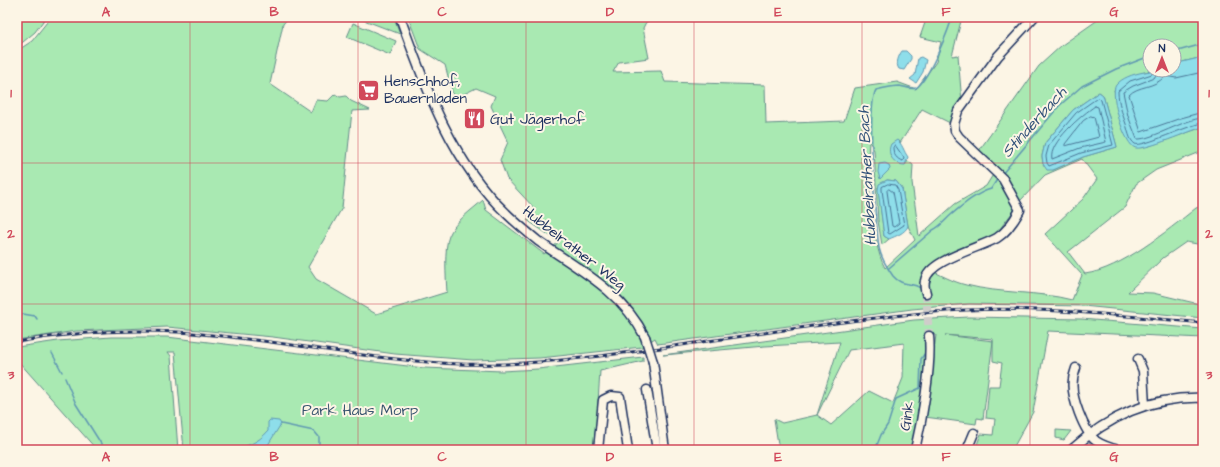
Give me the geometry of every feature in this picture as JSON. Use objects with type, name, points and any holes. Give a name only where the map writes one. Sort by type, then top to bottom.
[{"type":"street","name":"Hubbelrather Weg","points":[[400,17],[444,127],[467,166],[487,193],[525,231],[604,286],[630,313],[645,337],[653,362],[665,450]]},
{"type":"street","points":[[926,293],[925,280],[933,269],[947,260],[998,238],[1014,222],[1020,210],[1009,188],[999,174],[959,137],[955,131],[956,117],[958,111],[998,56],[1034,17]]},
{"type":"street","name":"Gink","points":[[915,450],[926,386],[930,347],[929,336]]},
{"type":"street","points":[[1138,359],[1143,371],[1144,406]]},
{"type":"street","points":[[1076,368],[1072,381],[1080,416],[1090,434],[1096,441],[1119,450]]},
{"type":"street","points":[[647,390],[657,450]]},
{"type":"street","points":[[598,450],[603,400],[612,396],[620,397],[628,450]]},
{"type":"street","points":[[1071,450],[1090,434],[1121,415],[1144,406],[1174,400],[1203,398]]},
{"type":"street","points":[[967,450],[974,433]]},
{"type":"green space","points":[[17,17],[46,17],[35,32],[17,47]]},
{"type":"green space","points":[[51,17],[289,17],[283,24],[270,84],[311,112],[316,100],[328,101],[335,94],[340,97],[346,96],[351,101],[370,110],[352,111],[342,208],[308,267],[316,279],[376,314],[447,292],[447,241],[455,225],[483,200],[486,210],[544,254],[559,242],[527,220],[535,209],[507,179],[500,160],[508,142],[491,106],[495,96],[476,88],[454,99],[445,65],[420,49],[408,17],[662,17],[646,22],[643,28],[649,58],[619,62],[613,72],[661,71],[665,82],[765,85],[766,124],[844,121],[855,88],[897,82],[916,89],[936,62],[941,42],[920,37],[927,17],[962,17],[952,56],[958,55],[962,103],[952,124],[922,109],[900,143],[899,141],[905,165],[908,161],[913,165],[912,182],[919,236],[955,204],[986,186],[994,173],[1010,196],[1015,209],[996,234],[955,251],[926,268],[961,284],[979,288],[1046,295],[1072,300],[1082,275],[1045,234],[1083,199],[1097,179],[1082,159],[1045,175],[1020,201],[978,152],[1039,66],[1062,45],[1102,17],[1203,17],[1203,57],[1182,62],[1182,38],[1142,38],[1142,73],[1121,82],[1114,90],[1122,127],[1149,146],[1203,127],[1203,151],[1156,170],[1136,184],[1125,207],[1068,252],[1085,274],[1099,271],[1143,248],[1196,208],[1203,206],[1203,245],[1186,242],[1163,258],[1128,292],[1153,293],[1203,305],[1203,318],[1083,306],[969,304],[912,309],[658,344],[655,338],[642,347],[540,358],[473,360],[395,354],[273,337],[167,327],[76,331],[17,340],[17,51],[32,41]],"holes":[[[1099,92],[1103,95],[1117,147],[1083,157],[1053,170],[1043,164],[1042,156],[1045,143],[1073,110]],[[869,141],[874,150],[878,221],[882,245],[889,239],[884,236],[878,187],[887,180],[896,181],[902,189],[908,226],[915,240],[885,268],[880,257],[873,224],[869,187]]]},
{"type":"green space","points":[[356,17],[394,17],[400,34]]},
{"type":"green space","points":[[353,23],[396,41],[390,55],[347,37]]},
{"type":"green space","points":[[969,317],[1081,319],[1203,329],[1203,338],[1048,331],[1033,412],[1012,450],[975,450],[981,434],[993,435],[995,419],[986,418],[989,386],[999,386],[1002,363],[993,361],[993,341],[983,419],[977,418],[976,424],[925,417],[936,335],[927,334],[924,372],[912,450],[779,450],[774,419],[782,423],[817,415],[840,342],[765,346],[663,355],[914,320]],"holes":[[[945,335],[993,339],[993,341]],[[904,343],[903,378],[893,403],[869,391],[831,425],[817,415],[849,350]]]},
{"type":"green space","name":"Park Haus Morp","points":[[111,337],[167,337],[424,368],[502,371],[538,369],[643,357],[643,361],[600,371],[595,450],[184,450],[175,352],[168,352],[171,356],[178,450],[97,450],[19,362],[17,362],[17,347],[58,341]]},
{"type":"green space","points":[[1056,430],[1071,431],[1064,440],[1056,438]]},
{"type":"water","points":[[902,51],[906,51],[911,56],[911,59],[904,70],[899,69],[897,65]]},
{"type":"water","points":[[921,57],[926,60],[923,72],[916,83],[910,79],[915,75],[918,58]]},
{"type":"water","points":[[1203,57],[1203,127],[1149,146],[1136,148],[1127,139],[1119,120],[1114,90],[1116,85],[1121,80],[1142,72],[1142,78],[1182,78],[1182,62]]},
{"type":"water","points":[[1099,92],[1103,95],[1117,147],[1083,157],[1053,170],[1047,170],[1043,164],[1042,156],[1045,143],[1073,110]]},
{"type":"water","points":[[897,140],[908,157],[905,165],[901,165],[894,161],[890,155],[891,144]]},
{"type":"water","points":[[885,163],[889,165],[890,169],[880,179],[878,172],[879,164]]},
{"type":"water","points":[[887,180],[896,181],[902,189],[908,226],[903,232],[889,239],[884,236],[878,190],[879,184]]},
{"type":"water","points":[[270,420],[279,421],[281,424],[266,448],[232,450],[256,441],[264,435],[268,431],[268,422]]},
{"type":"waterway","name":"Hubbelrather Bach","points":[[920,288],[900,282],[896,279],[887,266],[879,248],[873,166],[873,101],[876,90],[897,86],[914,89],[921,84],[937,55],[947,33],[952,17]]},
{"type":"waterway","name":"Stinderbach","points":[[1182,50],[1203,44]]},
{"type":"waterway","name":"Stinderbach","points":[[1002,174],[1059,106],[1082,86],[1116,69],[1142,59]]},
{"type":"waterway","name":"Stinderbach","points":[[889,268],[966,203],[981,193],[991,189],[998,178]]},
{"type":"waterway","points":[[17,313],[35,316],[37,319]]},
{"type":"waterway","name":"Hubbelrather Bach","points":[[875,450],[881,435],[888,424],[896,399],[920,388],[921,359],[925,353],[926,345]]},
{"type":"waterway","points":[[52,353],[62,372]]},
{"type":"waterway","points":[[65,378],[76,404],[105,450]]},
{"type":"waterway","points":[[281,424],[314,431],[319,437],[319,450]]},
{"type":"tunnel","points":[[926,293],[929,336]]},
{"type":"railway","points":[[17,342],[97,332],[178,332],[423,362],[506,364],[545,362],[603,356],[797,328],[934,312],[1001,309],[1035,310],[1203,323]]},
{"type":"place","name":"Henschhof, Bauernladen","points":[[368,90]]},
{"type":"place","name":"Gut Jägerhof","points":[[474,119]]}]
